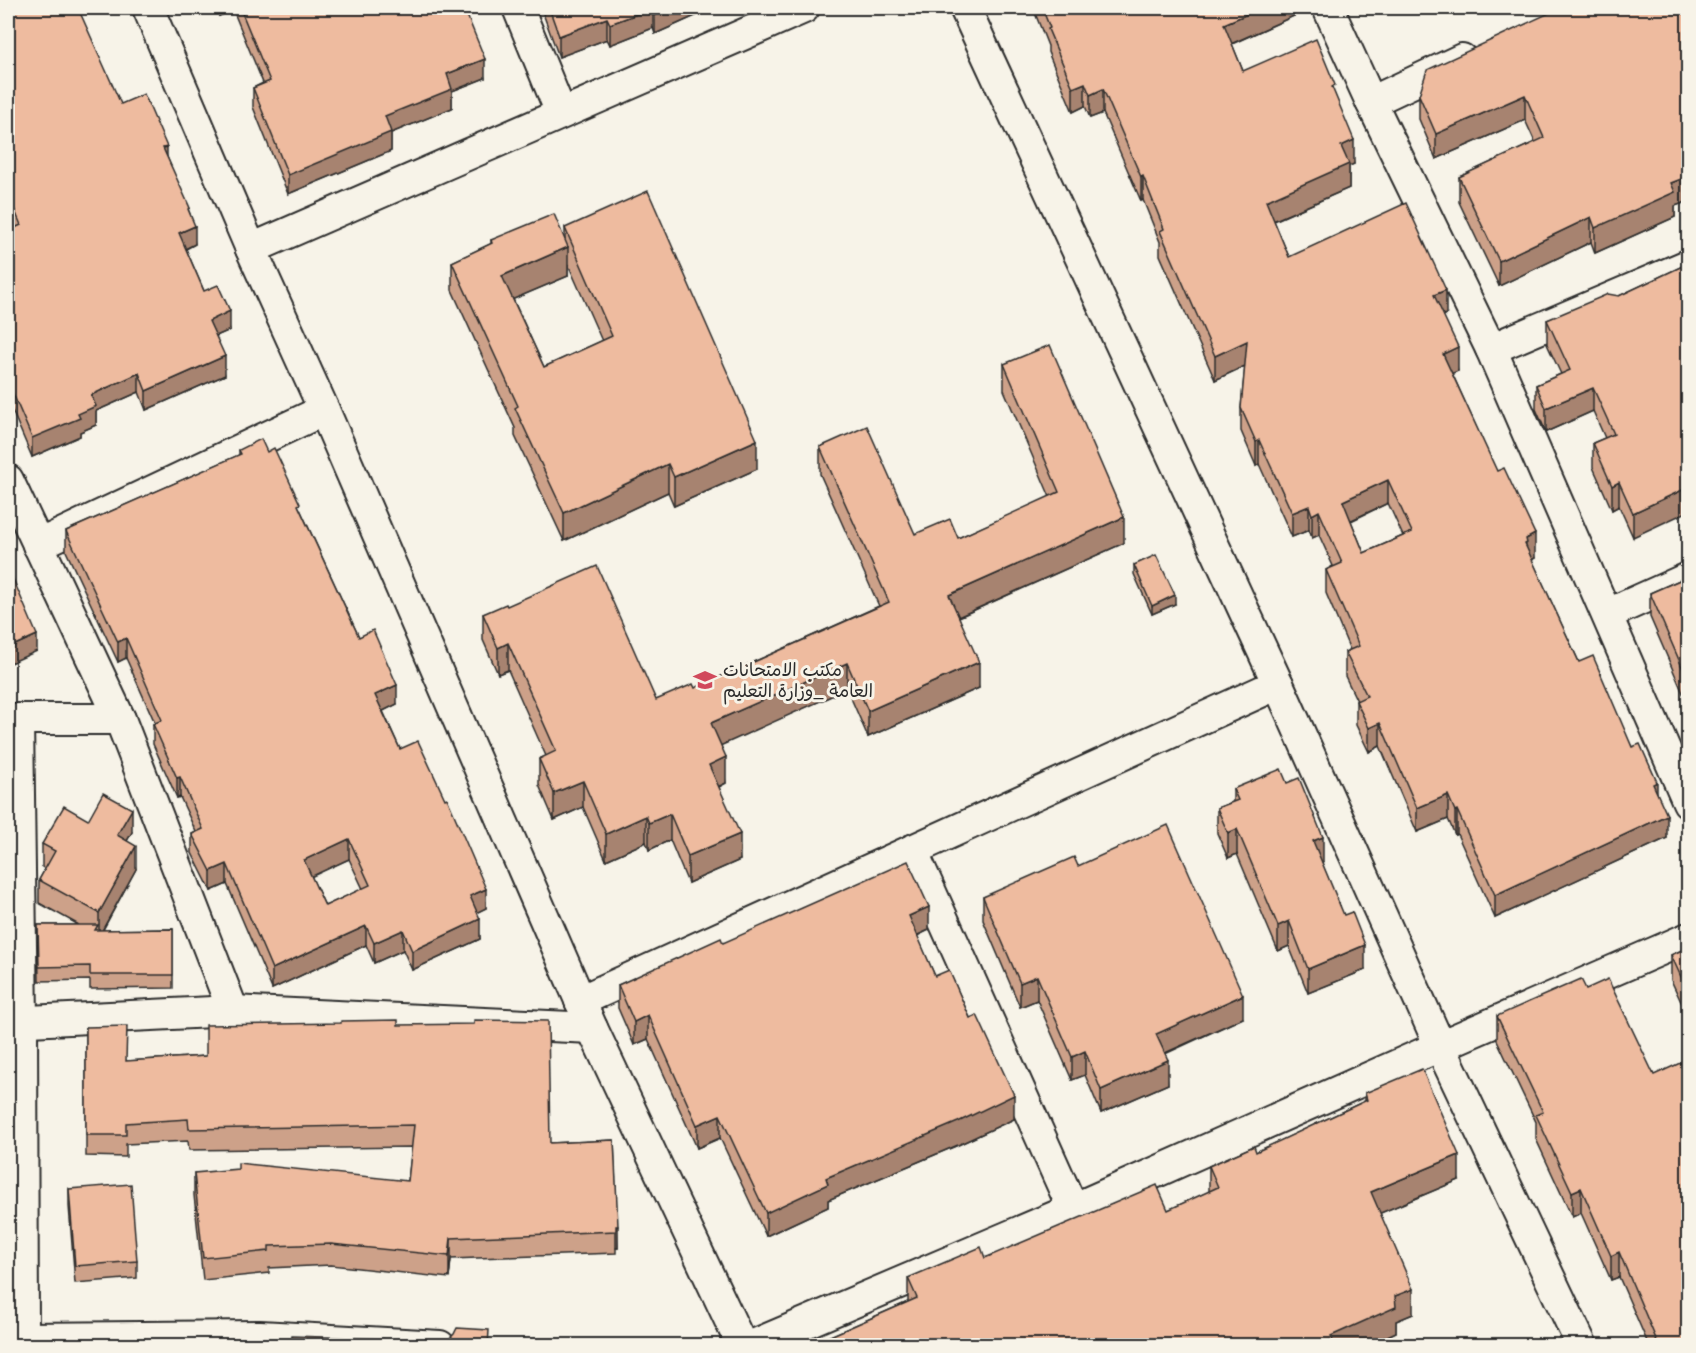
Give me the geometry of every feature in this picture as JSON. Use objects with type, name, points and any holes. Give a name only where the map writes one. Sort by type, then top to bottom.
[{"type":"street","points":[[148,8],[592,1028],[742,1346]]},
{"type":"street","points":[[518,8],[561,113]]},
{"type":"street","points":[[251,249],[804,8]]},
{"type":"street","points":[[965,8],[1278,684],[1440,1046],[1582,1346]]},
{"type":"street","points":[[1328,8],[1491,349],[1689,802]]},
{"type":"street","points":[[1371,102],[1487,47]]},
{"type":"street","points":[[1491,349],[1689,265]]},
{"type":"street","points":[[38,545],[324,410]]},
{"type":"street","points":[[8,480],[120,719],[233,1011]]},
{"type":"street","points":[[1608,614],[1689,578]]},
{"type":"street","points":[[580,1000],[1278,684]]},
{"type":"street","points":[[120,719],[13,719],[15,1337],[440,1346]]},
{"type":"street","points":[[912,850],[1073,1209]]},
{"type":"street","points":[[751,1346],[1073,1209],[1689,938]]},
{"type":"street","points":[[15,1022],[233,1011],[592,1028]]},
{"type":"building","points":[[8,8],[78,8],[121,104],[144,94],[167,147],[163,148],[190,208],[188,209],[195,226],[179,233],[204,291],[218,285],[230,311],[209,321],[225,356],[146,391],[139,373],[91,395],[96,406],[78,414],[80,418],[32,438],[8,382],[8,231],[21,225],[8,194]]},
{"type":"building","points":[[240,8],[464,8],[485,59],[447,74],[452,89],[385,116],[391,132],[288,175],[253,88],[270,81]]},
{"type":"building","points":[[549,8],[653,8],[610,24],[607,18],[559,36]]},
{"type":"building","points":[[653,8],[669,8],[655,14]]},
{"type":"building","points":[[1042,8],[1261,8],[1224,24],[1243,71],[1316,39],[1335,85],[1332,87],[1354,140],[1341,146],[1349,164],[1266,201],[1289,257],[1406,203],[1446,290],[1434,295],[1458,347],[1443,354],[1497,471],[1504,468],[1535,534],[1526,539],[1525,544],[1579,662],[1593,656],[1632,747],[1640,744],[1657,782],[1653,784],[1667,815],[1495,895],[1448,795],[1417,808],[1380,723],[1369,728],[1356,701],[1367,696],[1345,652],[1359,646],[1326,570],[1342,563],[1319,511],[1312,515],[1309,506],[1292,513],[1259,440],[1256,442],[1241,408],[1247,341],[1215,356],[1160,231],[1164,229],[1143,176],[1141,177],[1103,89],[1090,95],[1085,83],[1073,88],[1048,29],[1050,28]],"holes":[[[1388,480],[1412,532],[1364,553],[1343,501]]]},
{"type":"building","points":[[1560,8],[1689,8],[1689,176],[1671,183],[1675,192],[1595,228],[1591,217],[1499,261],[1459,177],[1544,138],[1525,95],[1436,134],[1419,95],[1427,70]]},
{"type":"building","points":[[648,191],[757,440],[674,477],[668,464],[564,513],[515,408],[518,406],[452,262],[492,243],[491,240],[554,214],[568,247],[502,276],[544,367],[612,336],[565,228]]},
{"type":"building","points":[[1689,263],[1689,487],[1633,513],[1619,482],[1612,486],[1593,443],[1614,434],[1593,388],[1546,408],[1536,385],[1570,370],[1547,320],[1608,294],[1619,296]]},
{"type":"building","points":[[1050,345],[1124,517],[949,595],[979,662],[868,711],[847,663],[711,723],[726,757],[709,765],[740,834],[688,856],[670,814],[649,823],[646,816],[606,834],[583,781],[554,793],[539,759],[556,751],[508,643],[498,648],[483,614],[506,604],[507,606],[597,566],[656,700],[693,684],[695,688],[889,602],[820,447],[867,426],[915,534],[950,519],[958,538],[1059,492],[1004,364]]},
{"type":"building","points":[[261,439],[267,452],[274,448],[359,637],[373,630],[397,685],[375,695],[400,749],[418,741],[445,799],[447,798],[486,889],[470,896],[480,919],[412,951],[403,930],[374,943],[366,926],[272,969],[227,864],[211,871],[192,834],[203,829],[153,724],[162,720],[126,638],[118,642],[66,531],[241,454],[239,450]],"holes":[[[349,839],[370,885],[325,906],[304,860]]]},
{"type":"building","points":[[1156,555],[1175,595],[1152,606],[1134,565]]},
{"type":"building","points":[[8,567],[37,635],[8,648]]},
{"type":"building","points":[[1689,576],[1689,683],[1650,593]]},
{"type":"building","points":[[1281,769],[1287,783],[1299,778],[1323,837],[1313,841],[1344,915],[1352,912],[1365,945],[1308,969],[1289,921],[1278,926],[1237,829],[1228,833],[1217,808],[1238,800],[1233,789]]},
{"type":"building","points":[[103,793],[132,809],[117,835],[136,846],[99,913],[39,880],[55,851],[42,844],[64,806],[88,820]]},
{"type":"building","points":[[1168,825],[1243,995],[1156,1034],[1168,1060],[1101,1090],[1085,1051],[1072,1057],[1037,976],[1020,983],[983,897],[1074,857],[1078,866]]},
{"type":"building","points":[[908,861],[929,907],[909,916],[935,976],[949,970],[970,1018],[977,1015],[1014,1095],[958,1122],[826,1178],[828,1184],[766,1213],[720,1115],[697,1125],[648,1015],[634,1022],[618,985],[721,938],[723,943]]},
{"type":"building","points":[[38,925],[98,925],[95,930],[173,929],[173,975],[90,975],[90,966],[39,967]]},
{"type":"building","points":[[1689,947],[1689,994],[1671,955]]},
{"type":"building","points":[[1581,979],[1586,989],[1608,979],[1654,1075],[1689,1059],[1689,1346],[1659,1346],[1619,1252],[1611,1256],[1581,1188],[1572,1192],[1536,1115],[1543,1112],[1497,1016]]},
{"type":"building","points":[[398,1020],[398,1025],[474,1024],[474,1020],[548,1021],[550,1143],[614,1140],[618,1226],[616,1226],[616,1231],[451,1238],[449,1256],[331,1244],[269,1246],[269,1251],[203,1258],[194,1173],[238,1169],[238,1163],[408,1181],[414,1125],[189,1129],[188,1119],[126,1123],[126,1135],[86,1135],[86,1027],[127,1026],[126,1061],[206,1056],[206,1025]]},
{"type":"building","points":[[1422,1069],[1459,1155],[1371,1192],[1413,1289],[1395,1296],[1396,1307],[1331,1336],[1335,1346],[812,1346],[812,1344],[917,1298],[908,1278],[981,1247],[985,1258],[1157,1185],[1168,1210],[1218,1187],[1209,1166],[1254,1146],[1256,1152],[1367,1100],[1365,1093]]},
{"type":"building","points":[[131,1184],[137,1261],[75,1266],[69,1189]]},
{"type":"building","points":[[457,1328],[489,1330],[488,1346],[439,1346],[439,1342],[448,1340]]},
{"type":"building","points":[[292,1336],[384,1339],[384,1346],[291,1346]]},
{"type":"place","name":"مكتب الامتحانات العامة _وزارة التعليم","points":[[705,680]]}]
